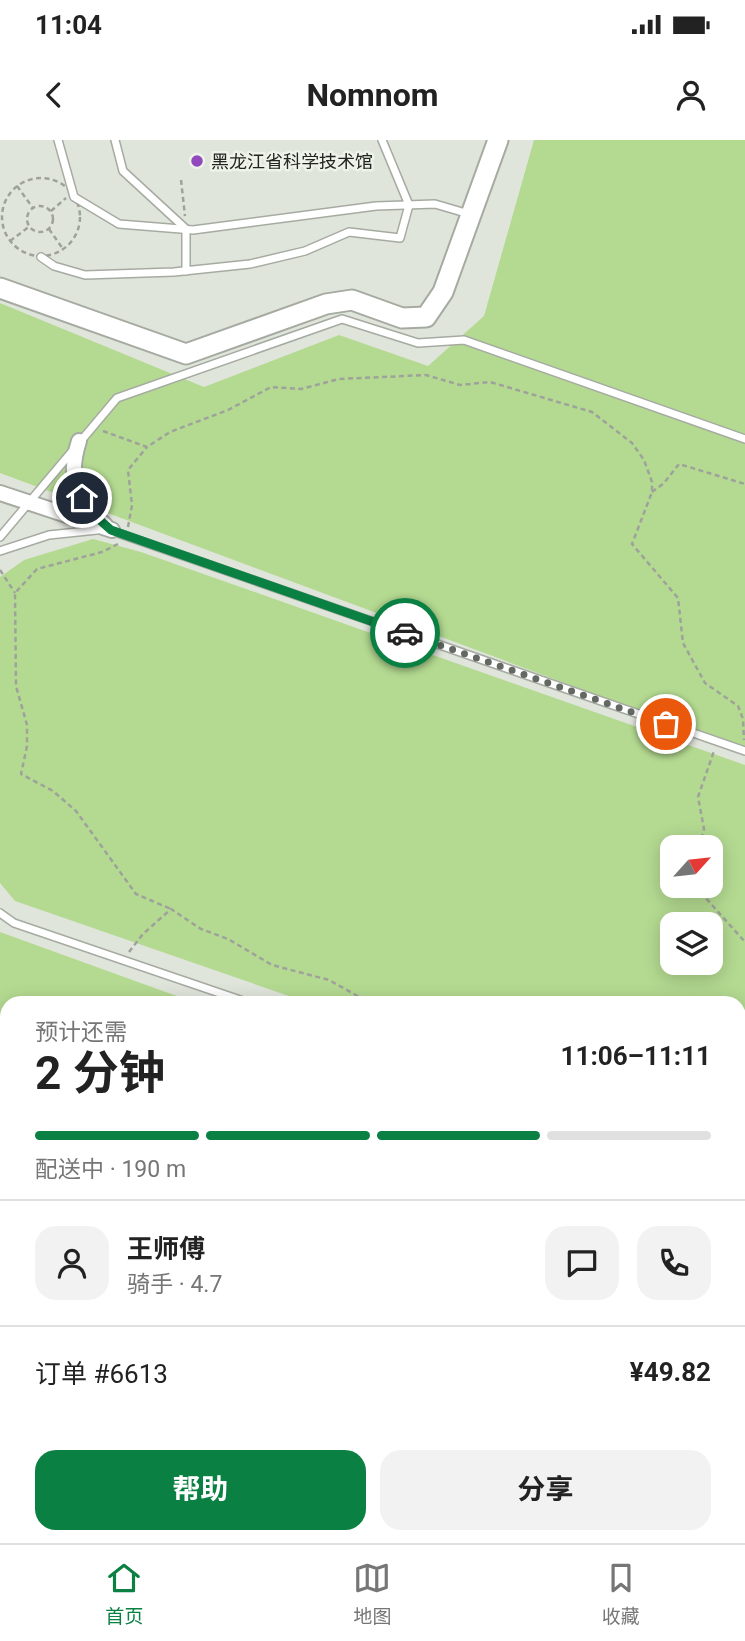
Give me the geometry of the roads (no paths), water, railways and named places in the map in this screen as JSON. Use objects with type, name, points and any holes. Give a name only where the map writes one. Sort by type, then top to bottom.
[{"type":"street","points":[[0,288],[186,354],[326,304],[352,300],[402,318],[426,317],[443,292],[498,140]]},
{"type":"street","points":[[79,441],[72,463],[73,479],[93,514],[111,530]]},
{"type":"street","points":[[0,494],[111,530]]},
{"type":"lane","points":[[58,140],[73,196],[118,224],[186,229],[376,206],[435,204],[471,215]]},
{"type":"lane","points":[[115,140],[123,171],[186,229],[186,271]]},
{"type":"lane","points":[[41,257],[54,265],[85,275],[186,271],[250,264],[305,251],[349,232],[400,238],[410,205],[382,140]]},
{"type":"lane","points":[[0,537],[117,398],[342,319],[418,344],[464,340],[745,439]]},
{"type":"lane","points":[[0,551],[49,535],[85,529],[111,530],[744,751]]},
{"type":"lane","points":[[0,913],[14,923],[229,996]]},
{"type":"place","name":"黑龙江省科学技术馆","points":[[197,161]]}]
